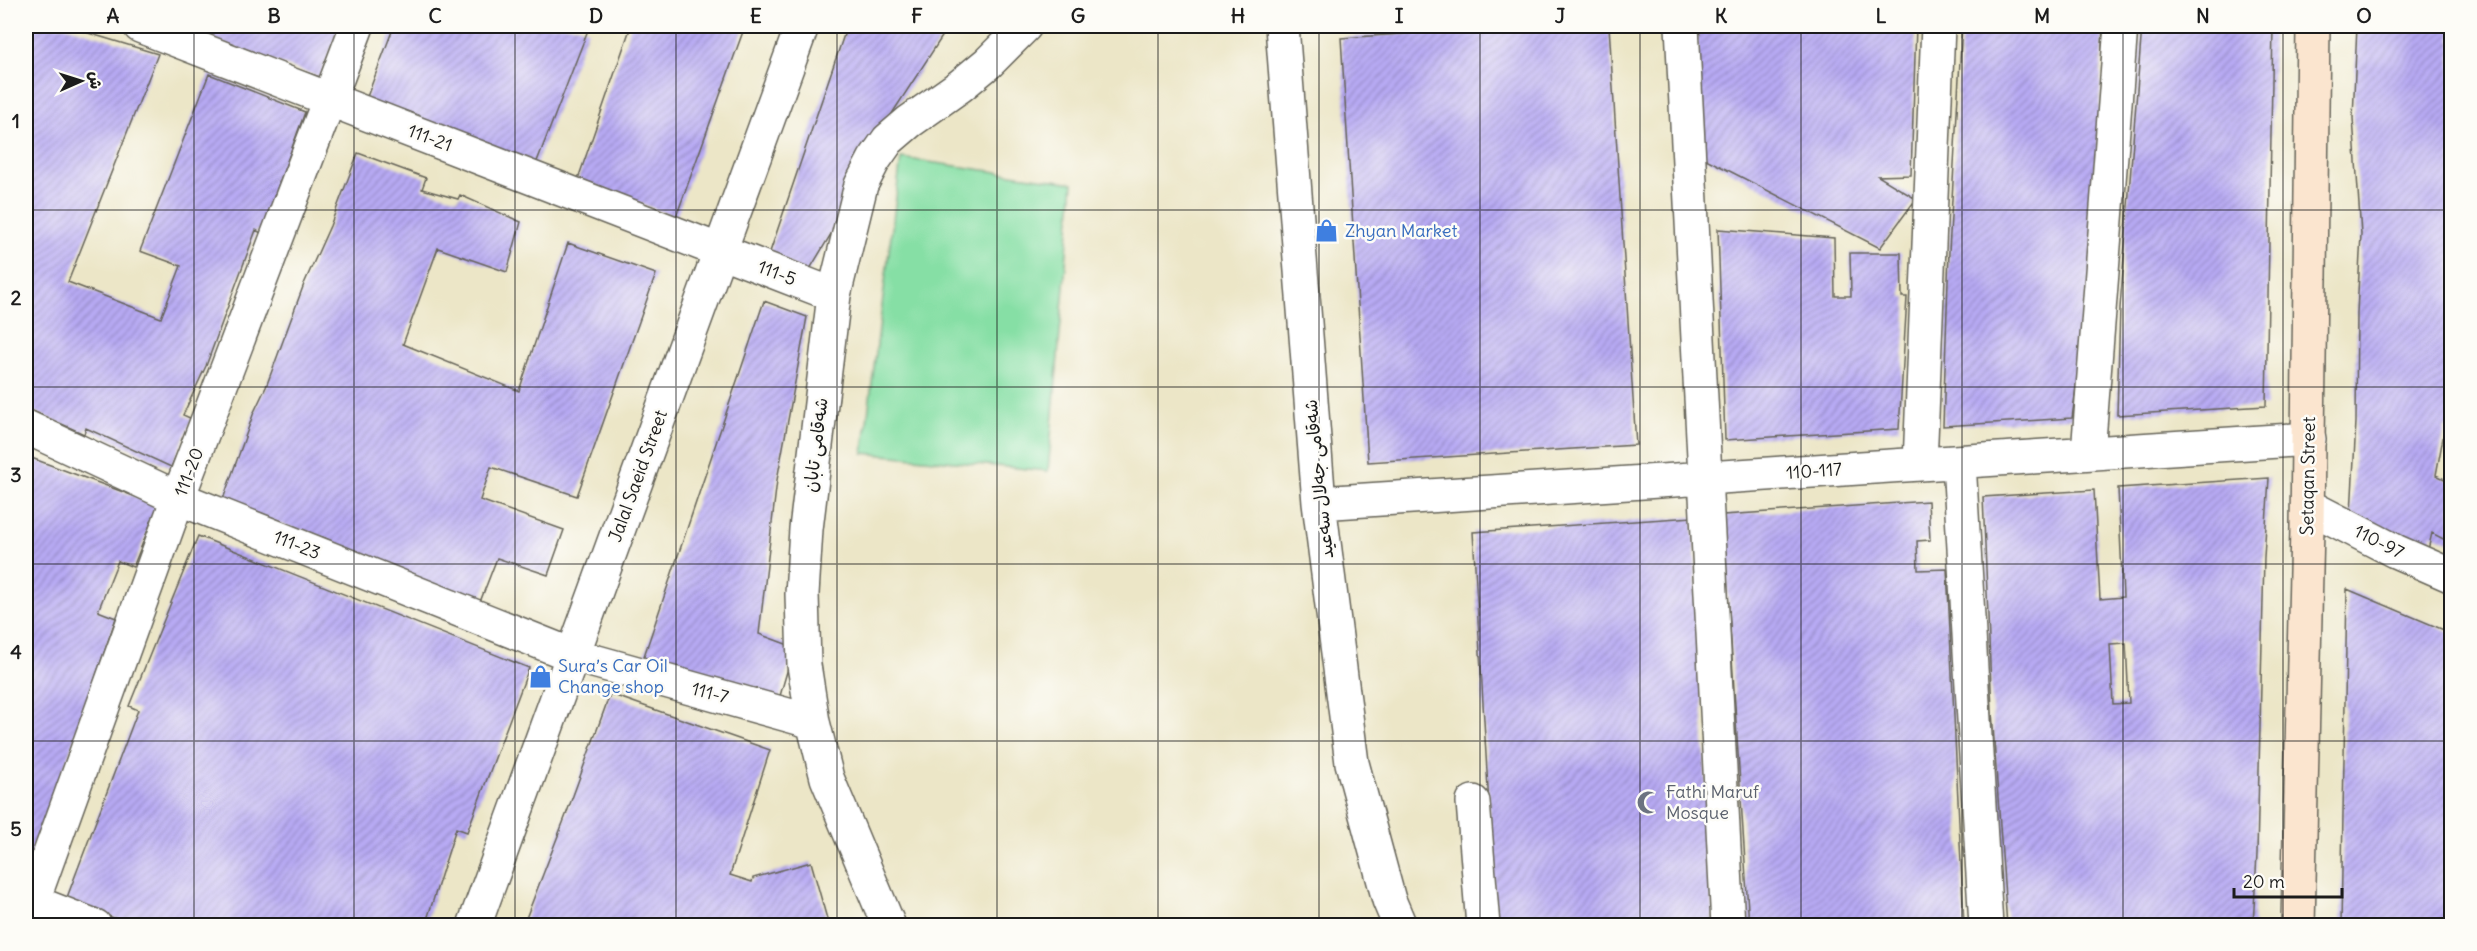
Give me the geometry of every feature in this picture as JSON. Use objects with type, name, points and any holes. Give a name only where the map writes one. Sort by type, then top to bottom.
[{"type":"main road","name":"Setaqan Street","points":[[2298,926],[2309,440],[2313,26]]},
{"type":"street","name":"111-21","points":[[140,26],[720,250]]},
{"type":"street","name":"111-20","points":[[28,907],[178,498],[357,26]]},
{"type":"street","name":"Jalal Saeid Street","points":[[474,926],[802,26]]},
{"type":"street","name":"شەقامی تابان","points":[[888,926],[827,778],[813,722],[804,665],[802,594],[806,529],[834,295],[861,185],[888,140],[988,63],[1025,26]]},
{"type":"street","name":"شەقامی جەلال سەعید","points":[[1282,26],[1319,502],[1352,763],[1389,900],[1400,926]]},
{"type":"street","points":[[1682,26],[1728,926]]},
{"type":"street","points":[[1920,464],[1938,26]]},
{"type":"street","points":[[2088,453],[2121,26]]},
{"type":"street","name":"111-5","points":[[720,250],[834,295]]},
{"type":"street","name":"111-23","points":[[26,427],[178,498],[572,655]]},
{"type":"street","name":"110-117","points":[[1319,502],[2309,440]]},
{"type":"street","points":[[1959,462],[1986,926]]},
{"type":"street","name":"110-97","points":[[2307,506],[2395,551],[2451,576]]},
{"type":"street","name":"111-7","points":[[572,655],[813,722]]},
{"type":"street","points":[[1473,802],[1483,926]]},
{"type":"street","points":[[28,907],[95,926]]},
{"type":"green space","points":[[901,158],[1073,183],[1048,471],[863,453]]},
{"type":"building","points":[[26,26],[65,26],[158,54],[68,282],[161,318],[181,266],[140,251],[209,74],[305,112],[261,233],[256,230],[206,366],[183,415],[192,419],[171,467],[86,428],[84,434],[26,408]]},
{"type":"building","points":[[170,26],[340,26],[320,77]]},
{"type":"building","points":[[394,26],[577,26],[588,30],[536,164],[365,102]]},
{"type":"building","points":[[631,26],[745,26],[676,217],[578,179]]},
{"type":"building","points":[[847,26],[949,26],[876,138],[840,219],[807,274],[770,252]]},
{"type":"building","points":[[1521,26],[1609,26],[1636,445],[1368,462],[1341,38]]},
{"type":"building","points":[[1697,26],[1916,26],[1911,175],[1878,176],[1916,199],[1880,248],[1702,157]]},
{"type":"building","points":[[1962,26],[2103,26],[2093,258],[2072,418],[1943,426],[1949,251]]},
{"type":"building","points":[[2142,26],[2273,26],[2266,406],[2117,415],[2120,308]]},
{"type":"building","points":[[2357,26],[2451,26],[2451,428],[2445,427],[2436,475],[2451,482],[2451,543],[2432,533],[2427,554],[2351,514],[2361,234],[2353,118]]},
{"type":"building","points":[[358,153],[426,178],[422,189],[458,199],[460,195],[521,222],[507,272],[438,248],[403,344],[519,391],[568,243],[656,274],[577,496],[491,467],[480,500],[564,530],[548,575],[497,558],[480,602],[408,577],[325,538],[221,505],[254,412],[266,387],[304,284],[330,226]]},
{"type":"building","points":[[1718,229],[1834,238],[1835,296],[1851,296],[1850,253],[1901,253],[1902,297],[1907,297],[1899,429],[1725,440]]},
{"type":"building","points":[[764,301],[807,317],[777,480],[759,634],[794,647],[776,710],[642,662]]},
{"type":"building","points":[[26,456],[158,505],[133,567],[118,561],[98,611],[116,618],[26,870]]},
{"type":"building","points":[[2269,478],[2264,557],[2257,854],[2253,926],[2007,926],[1992,711],[1983,497],[2094,490],[2100,599],[2123,597],[2118,488]],"holes":[[[2126,643],[2129,703],[2113,704],[2110,644]]]},
{"type":"building","points":[[1928,501],[1930,540],[1917,541],[1918,570],[1947,569],[1964,926],[1749,926],[1723,515]]},
{"type":"building","points":[[1693,517],[1713,926],[1496,926],[1473,532]]},
{"type":"building","points":[[198,536],[529,668],[467,832],[456,828],[425,926],[135,926],[66,900],[138,710],[129,706]]},
{"type":"building","points":[[2347,589],[2451,633],[2451,926],[2341,926]]},
{"type":"building","points":[[610,694],[770,750],[730,875],[752,882],[753,878],[811,862],[829,926],[523,926]]},
{"type":"place","name":"Zhyan Market","points":[[1327,231]]},
{"type":"place","name":"Sura’s Car Oil Change shop","points":[[540,676]]},
{"type":"place","name":"Fathi Maruf Mosque","points":[[1648,802]]}]
